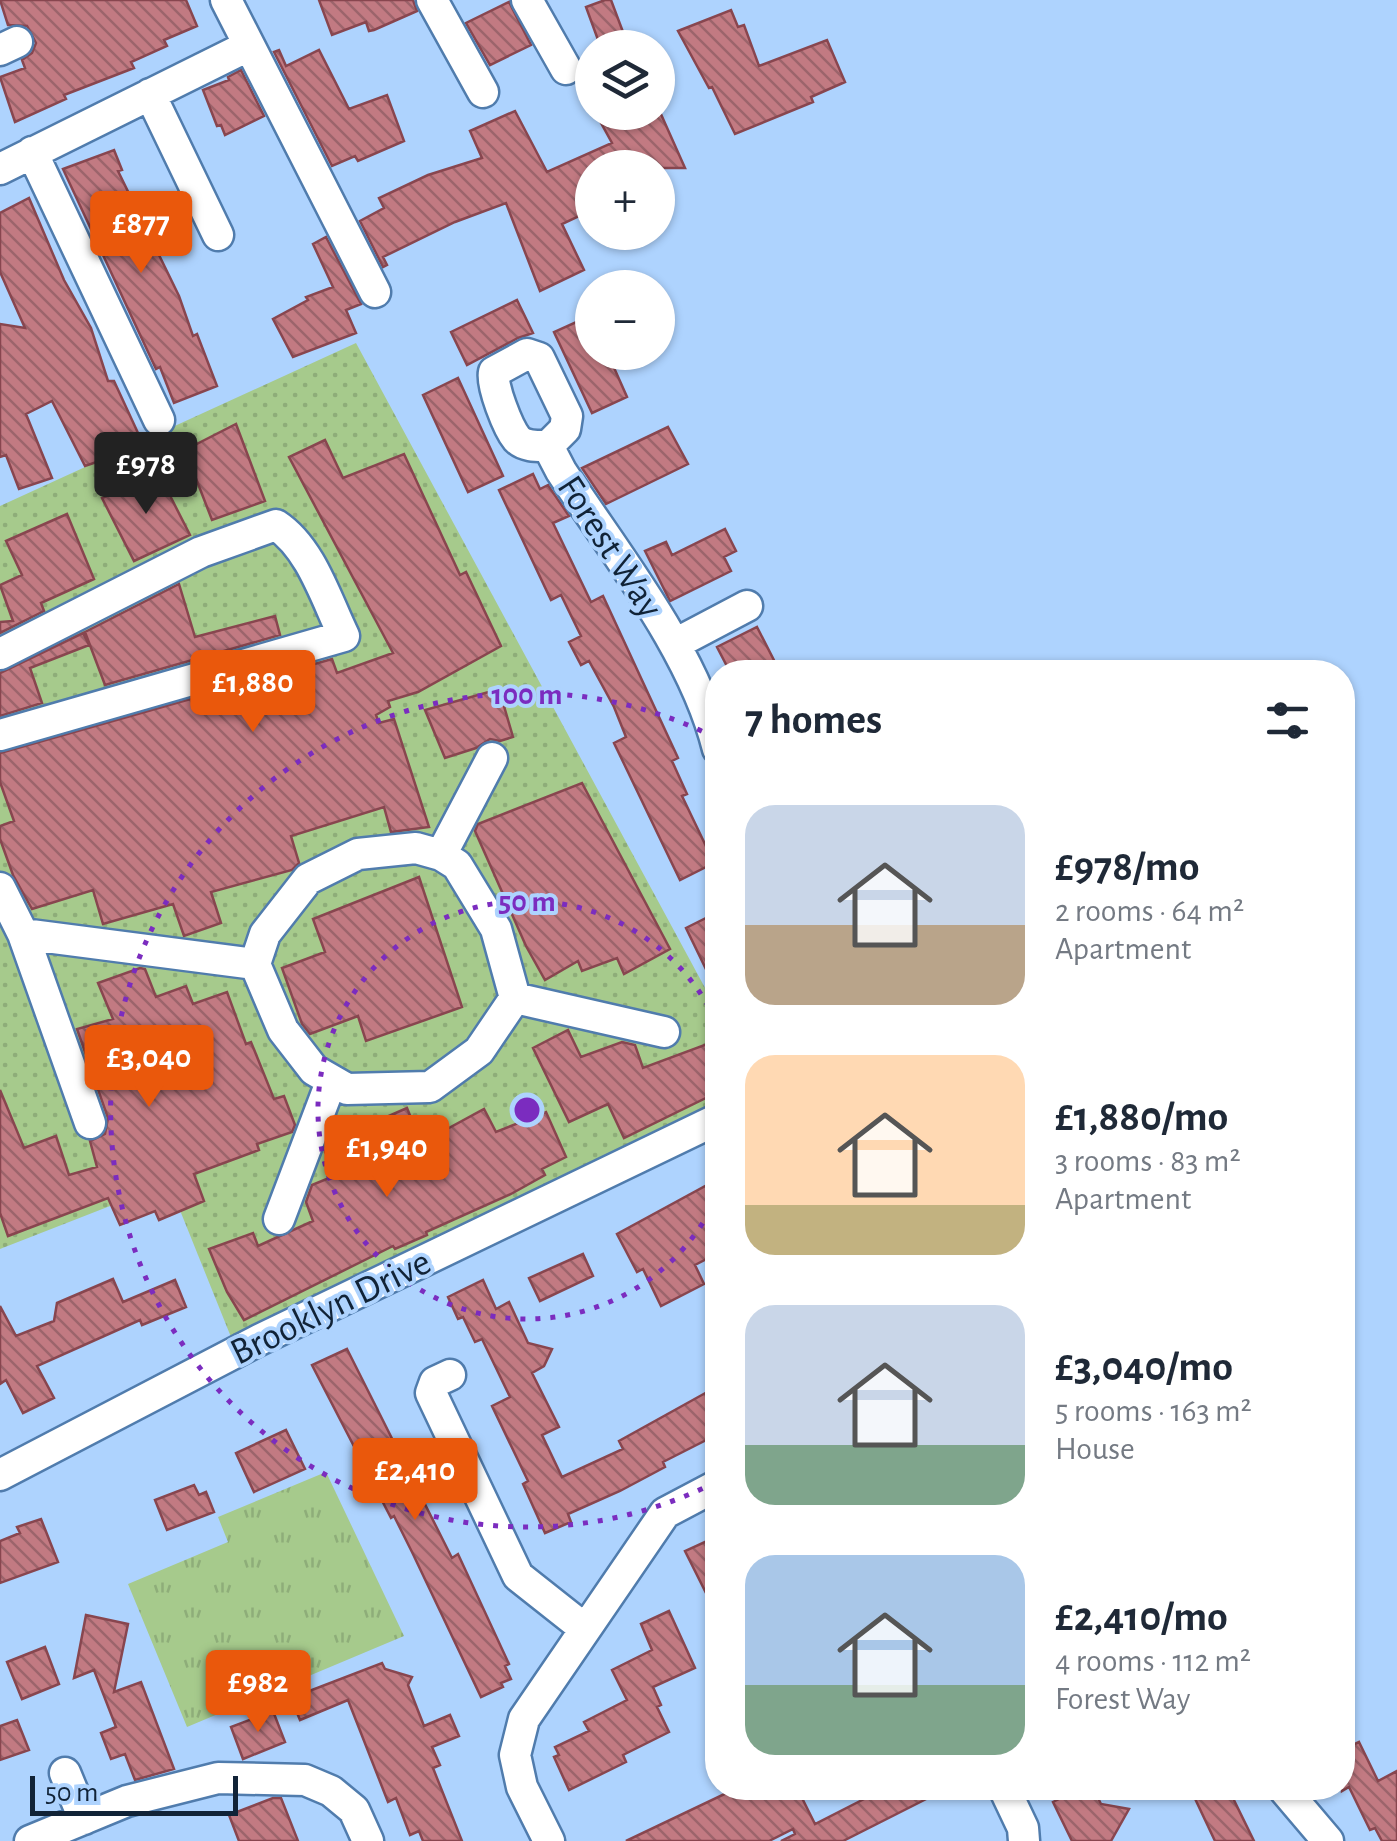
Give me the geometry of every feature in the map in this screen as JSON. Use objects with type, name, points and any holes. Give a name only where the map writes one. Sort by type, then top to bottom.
[{"type":"street","points":[[226,0],[374,292]]},
{"type":"street","points":[[432,0],[483,92]]},
{"type":"street","points":[[526,0],[566,68]]},
{"type":"street","points":[[0,168],[248,46]]},
{"type":"street","points":[[150,94],[218,235]]},
{"type":"street","points":[[32,152],[159,420]]},
{"type":"street","name":"Forest Way","points":[[548,446],[560,471],[675,644],[705,707]]},
{"type":"street","points":[[0,654],[201,552],[276,525],[301,550],[344,636],[0,735]]},
{"type":"street","name":"Forest Way","points":[[675,644],[747,606]]},
{"type":"street","points":[[440,855],[492,758]]},
{"type":"street","points":[[416,848],[440,855],[457,865],[496,929],[515,998],[479,1051],[430,1087],[347,1089],[331,1082],[314,1070],[283,1030],[255,964],[264,934],[308,879],[358,854],[416,848]]},
{"type":"street","points":[[0,888],[23,934],[90,1123]]},
{"type":"street","points":[[23,934],[255,964]]},
{"type":"street","points":[[515,998],[664,1032]]},
{"type":"street","points":[[279,1219],[331,1082]]},
{"type":"street","name":"Brooklyn Drive","points":[[0,1474],[259,1340],[705,1125]]},
{"type":"street","points":[[450,1374],[435,1382],[431,1393],[518,1576],[585,1629]]},
{"type":"street","points":[[549,1841],[522,1787],[515,1755],[524,1719],[664,1512],[705,1491]]},
{"type":"street","points":[[65,1773],[84,1819]]},
{"type":"street","points":[[30,1841],[127,1801],[218,1778],[305,1780],[331,1791],[354,1810],[368,1841]]},
{"type":"street","points":[[1009,1800],[1024,1841]]},
{"type":"street","points":[[1293,1800],[1328,1841]]},
{"type":"green space","points":[[356,343],[705,988],[705,1112],[231,1337],[169,1183],[0,1249],[0,506]]},
{"type":"green space","points":[[326,1472],[404,1636],[187,1727],[128,1584],[228,1542],[218,1517]]},
{"type":"building","points":[[0,0],[186,0],[197,26],[164,40],[167,46],[131,62],[134,68],[64,95],[66,99],[15,122],[0,77],[25,68],[22,60],[32,53],[36,43],[27,26],[8,25]]},
{"type":"building","points":[[319,0],[413,0],[417,11],[374,30],[369,31],[366,22],[332,35]]},
{"type":"building","points":[[611,0],[622,30],[594,30],[586,7]]},
{"type":"building","points":[[509,2],[531,45],[490,65],[466,23]]},
{"type":"building","points":[[731,10],[738,27],[744,25],[759,66],[827,40],[845,82],[811,97],[813,102],[735,134],[678,31]]},
{"type":"building","points":[[279,50],[286,66],[319,50],[349,109],[387,95],[404,141],[358,161],[355,156],[332,166],[274,52]]},
{"type":"building","points":[[241,70],[264,116],[225,135],[221,125],[217,126],[203,90],[229,80]]},
{"type":"building","points":[[515,111],[547,172],[575,160],[575,218],[562,224],[584,270],[575,270],[575,274],[540,291],[506,203],[455,222],[383,257],[387,265],[383,267],[360,221],[384,208],[379,198],[428,175],[482,158],[470,131]]},
{"type":"building","points":[[605,130],[668,130],[685,168],[675,168],[675,150],[596,150],[612,143]]},
{"type":"building","points":[[114,150],[122,170],[118,171],[179,296],[193,336],[197,334],[217,386],[174,403],[63,169]]},
{"type":"building","points":[[29,198],[64,280],[91,328],[108,381],[114,381],[144,446],[85,466],[52,401],[26,414],[52,478],[19,489],[6,455],[0,457],[0,324],[25,328],[0,272],[0,213]]},
{"type":"building","points":[[326,237],[361,304],[346,310],[356,333],[293,357],[273,319],[308,300],[306,297],[333,287],[313,244]]},
{"type":"building","points":[[517,300],[533,333],[467,365],[451,332]]},
{"type":"building","points":[[575,323],[575,370],[615,370],[627,397],[592,413],[554,332]]},
{"type":"building","points":[[458,378],[503,476],[468,492],[423,395]]},
{"type":"building","points":[[236,424],[265,501],[212,520],[185,450]]},
{"type":"building","points":[[668,427],[688,464],[606,504],[582,468]]},
{"type":"building","points":[[325,440],[343,478],[404,454],[460,575],[466,572],[501,646],[418,692],[388,701],[390,707],[376,715],[379,723],[394,719],[429,827],[391,832],[384,807],[291,836],[299,863],[292,870],[211,892],[221,923],[184,936],[173,904],[103,924],[93,890],[32,909],[13,875],[0,839],[0,826],[14,821],[0,782],[0,753],[332,659],[337,673],[393,653],[289,457]]},
{"type":"building","points":[[533,474],[540,489],[548,485],[569,516],[553,523],[591,602],[603,596],[678,758],[672,761],[687,794],[682,796],[705,844],[705,868],[680,880],[614,743],[626,737],[614,707],[589,661],[581,665],[569,642],[581,636],[561,595],[551,600],[499,490]]},
{"type":"building","points":[[160,476],[190,535],[134,561],[102,498]]},
{"type":"building","points":[[67,514],[94,579],[41,603],[44,611],[0,633],[0,622],[13,621],[0,585],[22,575],[6,541]]},
{"type":"building","points":[[725,529],[736,551],[724,557],[731,571],[670,601],[645,551],[666,542],[672,555]]},
{"type":"building","points":[[179,584],[195,637],[275,616],[280,635],[105,685],[85,632]]},
{"type":"building","points":[[757,627],[774,660],[724,660],[717,647]]},
{"type":"building","points":[[83,633],[89,645],[30,668],[42,703],[0,716],[0,673]]},
{"type":"building","points":[[499,689],[513,737],[490,739],[445,758],[425,710]]},
{"type":"building","points":[[582,783],[670,949],[624,974],[617,958],[582,971],[578,961],[545,980],[475,831],[478,824]]},
{"type":"building","points":[[419,877],[462,1007],[366,1041],[358,1016],[310,1034],[302,1024],[282,968],[325,952],[313,919]]},
{"type":"building","points":[[705,918],[705,967],[686,928]]},
{"type":"building","points":[[145,969],[156,997],[186,986],[193,1004],[227,992],[246,1044],[251,1042],[274,1099],[284,1096],[295,1125],[292,1132],[257,1144],[259,1150],[194,1174],[204,1201],[159,1220],[155,1211],[120,1225],[108,1198],[8,1236],[0,1213],[0,1090],[24,1148],[56,1136],[69,1175],[97,1167],[90,1141],[105,1134],[108,1118],[77,1029],[113,1019],[98,983]]},
{"type":"building","points":[[568,1030],[581,1057],[622,1042],[635,1045],[643,1068],[705,1045],[705,1098],[624,1138],[608,1104],[569,1122],[533,1048]]},
{"type":"building","points":[[407,1108],[418,1135],[434,1129],[436,1135],[484,1109],[496,1132],[546,1112],[566,1157],[542,1169],[545,1175],[511,1194],[426,1232],[427,1235],[395,1249],[393,1246],[244,1320],[209,1249],[253,1233],[258,1246],[313,1221],[306,1202],[312,1185],[339,1174],[325,1152],[329,1140],[354,1125],[357,1130]]},
{"type":"building","points":[[705,1186],[705,1260],[695,1265],[704,1284],[661,1306],[643,1269],[637,1272],[617,1234]]},
{"type":"building","points":[[583,1254],[593,1276],[540,1301],[529,1278]]},
{"type":"building","points":[[113,1279],[123,1302],[175,1280],[186,1307],[142,1325],[140,1320],[37,1366],[54,1398],[23,1413],[6,1380],[0,1384],[0,1306],[16,1336],[54,1321],[57,1303]]},
{"type":"building","points":[[483,1280],[496,1309],[509,1302],[528,1343],[552,1349],[544,1366],[532,1373],[559,1427],[542,1435],[562,1477],[623,1449],[619,1441],[705,1393],[705,1441],[663,1462],[665,1467],[568,1514],[571,1522],[545,1533],[523,1484],[528,1481],[492,1406],[510,1397],[482,1339],[475,1342],[448,1297]]},
{"type":"building","points":[[347,1349],[452,1558],[458,1554],[509,1664],[505,1666],[511,1679],[481,1697],[394,1516],[391,1518],[312,1365]]},
{"type":"building","points":[[286,1430],[305,1469],[254,1492],[236,1453]]},
{"type":"building","points":[[194,1485],[199,1495],[206,1492],[214,1512],[167,1530],[155,1500]]},
{"type":"building","points":[[41,1519],[58,1562],[0,1583],[0,1541],[20,1533],[17,1527]]},
{"type":"building","points":[[705,1542],[705,1591],[685,1551]]},
{"type":"building","points":[[669,1611],[695,1668],[653,1687],[669,1732],[623,1755],[626,1762],[569,1790],[554,1757],[559,1755],[555,1747],[589,1731],[584,1722],[627,1700],[612,1670],[652,1650],[641,1624]]},
{"type":"building","points":[[86,1615],[128,1624],[114,1692],[141,1682],[174,1769],[135,1780],[125,1754],[111,1759],[101,1733],[116,1727],[94,1670],[74,1678]]},
{"type":"building","points":[[45,1647],[59,1684],[22,1699],[7,1662]]},
{"type":"building","points":[[382,1663],[385,1669],[412,1677],[408,1685],[424,1726],[450,1715],[459,1736],[432,1747],[440,1765],[433,1768],[462,1841],[423,1841],[419,1831],[410,1835],[396,1798],[388,1802],[348,1700],[300,1720],[291,1698]]},
{"type":"building","points":[[273,1711],[285,1742],[243,1759],[231,1727]]},
{"type":"building","points":[[17,1720],[29,1750],[0,1760],[0,1726]]},
{"type":"building","points":[[1359,1742],[1378,1781],[1397,1771],[1397,1841],[1382,1841],[1375,1828],[1370,1830],[1355,1799],[1355,1744]]},
{"type":"building","points":[[281,1798],[298,1841],[239,1841],[229,1815]]},
{"type":"building","points":[[712,1800],[803,1800],[815,1824],[862,1800],[924,1800],[843,1841],[781,1841],[795,1834],[793,1829],[769,1841],[626,1841]]},
{"type":"building","points":[[1099,1800],[1101,1804],[1129,1809],[1111,1841],[1072,1841],[1053,1802]]},
{"type":"building","points":[[1196,1800],[1234,1800],[1254,1841],[1215,1841]]}]
